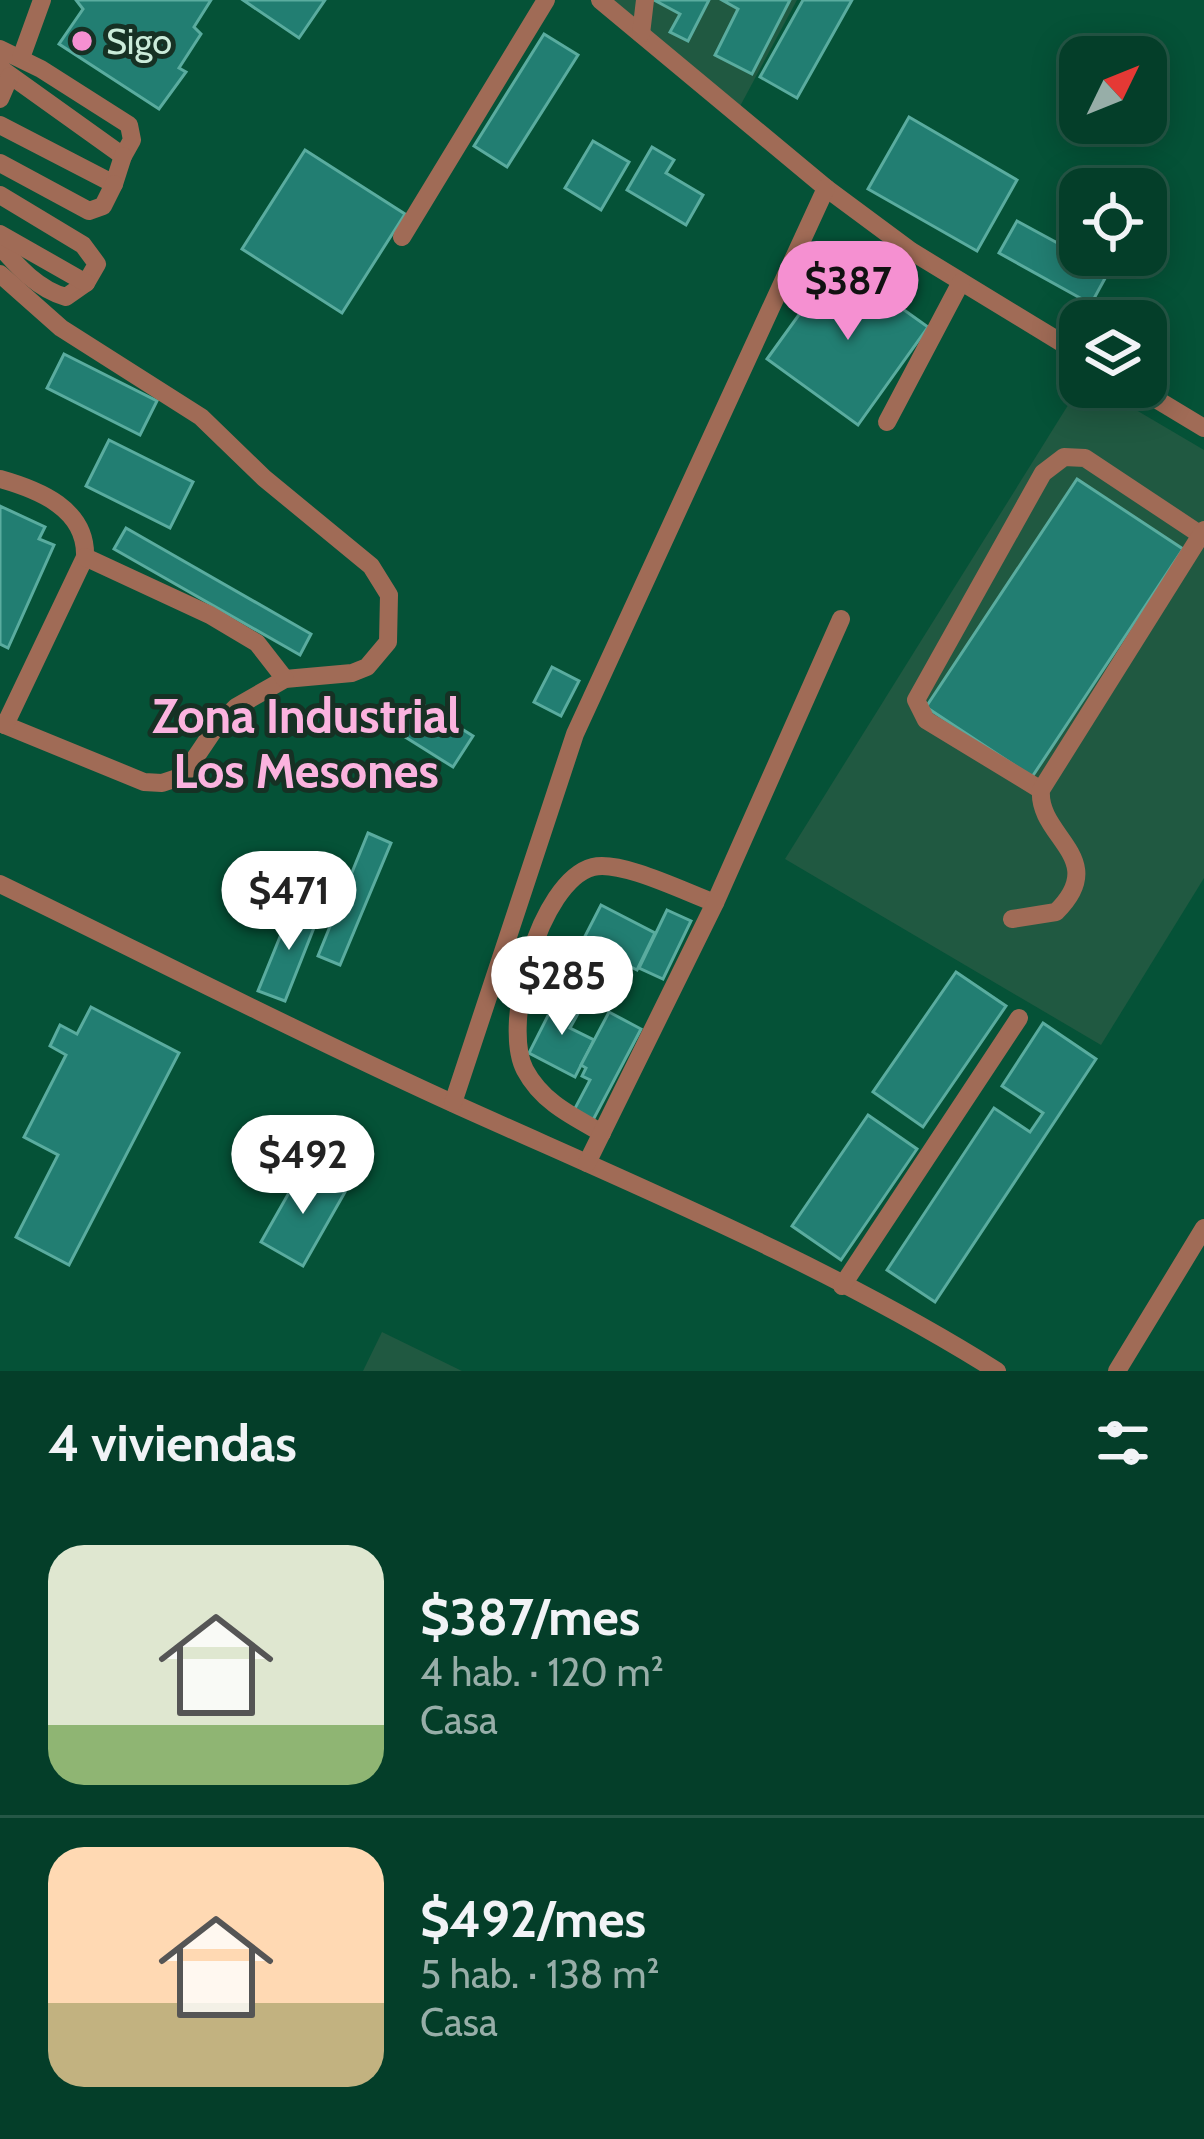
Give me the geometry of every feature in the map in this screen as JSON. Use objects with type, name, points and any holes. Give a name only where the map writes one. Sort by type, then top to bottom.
[{"type":"street","points":[[21,58],[42,0]]},
{"type":"street","points":[[402,237],[546,0]]},
{"type":"street","points":[[600,0],[826,188],[911,251],[1059,340]]},
{"type":"street","points":[[641,34],[645,0]]},
{"type":"street","points":[[0,49],[129,125],[132,140],[103,206],[88,211],[0,164]]},
{"type":"street","points":[[0,99],[5,72],[123,157]]},
{"type":"street","points":[[0,125],[114,184]]},
{"type":"street","points":[[453,1103],[575,734],[826,188]]},
{"type":"street","points":[[0,195],[90,250],[97,265],[72,295],[53,294],[0,246]]},
{"type":"street","points":[[0,234],[86,283]]},
{"type":"street","points":[[0,274],[62,328],[201,416],[264,478],[382,579],[389,595],[388,642],[379,656],[352,673],[285,679],[236,707],[182,776],[162,783],[144,782],[3,724],[85,557],[86,541],[68,511],[50,497],[0,479]]},
{"type":"street","points":[[887,422],[961,282]]},
{"type":"street","points":[[1167,403],[1201,420]]},
{"type":"street","points":[[1012,919],[1056,911],[1068,899],[1077,878],[1070,851],[1042,804],[1041,790],[1202,533],[1085,458],[1064,457],[1043,473],[916,700],[926,720],[1041,790]]},
{"type":"street","points":[[85,557],[242,633],[257,643],[285,679]]},
{"type":"street","points":[[587,1163],[715,903],[841,619]]},
{"type":"street","points":[[602,1133],[545,1098],[525,1070],[517,1046],[526,967],[560,891],[590,868],[610,865],[715,903]]},
{"type":"street","points":[[0,884],[842,1286],[938,1334],[998,1371]]},
{"type":"street","points":[[842,1286],[1019,1018]]},
{"type":"street","points":[[1118,1371],[1201,1241]]},
{"type":"shaded area","points":[[605,0],[797,0],[738,110]]},
{"type":"shaded area","points":[[1066,408],[1133,408],[1204,450],[1204,878],[1101,1045],[785,859]]},
{"type":"shaded area","points":[[382,1332],[462,1371],[363,1371]]},
{"type":"building","points":[[76,0],[211,0],[194,27],[201,34],[179,68],[186,72],[159,109],[59,44],[83,9]]},
{"type":"building","points":[[243,0],[325,0],[299,38]]},
{"type":"building","points":[[654,0],[709,0],[688,41],[670,32],[680,14]]},
{"type":"building","points":[[722,0],[790,0],[752,74],[715,55],[738,9]]},
{"type":"building","points":[[803,0],[852,0],[797,98],[760,77]]},
{"type":"building","points":[[544,34],[578,55],[507,167],[474,146]]},
{"type":"building","points":[[909,117],[1017,180],[977,251],[868,189]]},
{"type":"building","points":[[593,141],[629,162],[601,210],[565,188]]},
{"type":"building","points":[[652,147],[674,160],[666,173],[703,195],[686,225],[627,190]]},
{"type":"building","points":[[305,150],[405,214],[342,313],[242,249]]},
{"type":"building","points":[[1017,221],[1059,244],[1059,276],[1106,276],[1093,300],[1084,300],[999,253]]},
{"type":"building","points":[[837,262],[928,327],[858,425],[767,359]]},
{"type":"building","points":[[64,354],[157,401],[140,435],[47,388]]},
{"type":"building","points":[[109,440],[193,482],[170,528],[86,486]]},
{"type":"building","points":[[1077,479],[1183,549],[1032,777],[926,707]]},
{"type":"building","points":[[0,506],[45,527],[39,539],[54,545],[8,648],[0,644]]},
{"type":"building","points":[[126,528],[311,634],[300,655],[114,549]]},
{"type":"building","points":[[552,667],[579,681],[561,716],[534,702]]},
{"type":"building","points":[[414,699],[473,736],[453,767],[394,730]]},
{"type":"building","points":[[368,833],[391,843],[340,965],[318,956]]},
{"type":"building","points":[[293,905],[319,915],[285,1001],[258,991]]},
{"type":"building","points":[[601,905],[655,933],[637,970],[582,942]]},
{"type":"building","points":[[667,910],[691,921],[663,979],[639,968]]},
{"type":"building","points":[[956,972],[1006,1006],[923,1127],[873,1092]]},
{"type":"building","points":[[560,992],[575,1000],[572,1006],[580,1010],[570,1028],[594,1040],[575,1077],[529,1053]]},
{"type":"building","points":[[91,1007],[179,1053],[69,1265],[16,1237],[58,1155],[24,1137],[66,1055],[50,1046],[60,1025],[77,1034]]},
{"type":"building","points":[[609,1012],[641,1029],[592,1122],[573,1112],[590,1080],[582,1076],[586,1068],[581,1065]]},
{"type":"building","points":[[1043,1023],[1096,1059],[935,1302],[887,1270],[994,1108],[1030,1132],[1043,1113],[1002,1086]]},
{"type":"building","points":[[868,1115],[917,1149],[841,1260],[792,1226]]},
{"type":"building","points":[[303,1168],[345,1192],[303,1266],[261,1242]]},
{"type":"place","name":"Sigo","points":[[82,41]]},
{"type":"district","name":"Zona Industrial Los Mesones","points":[[306,744]]}]
